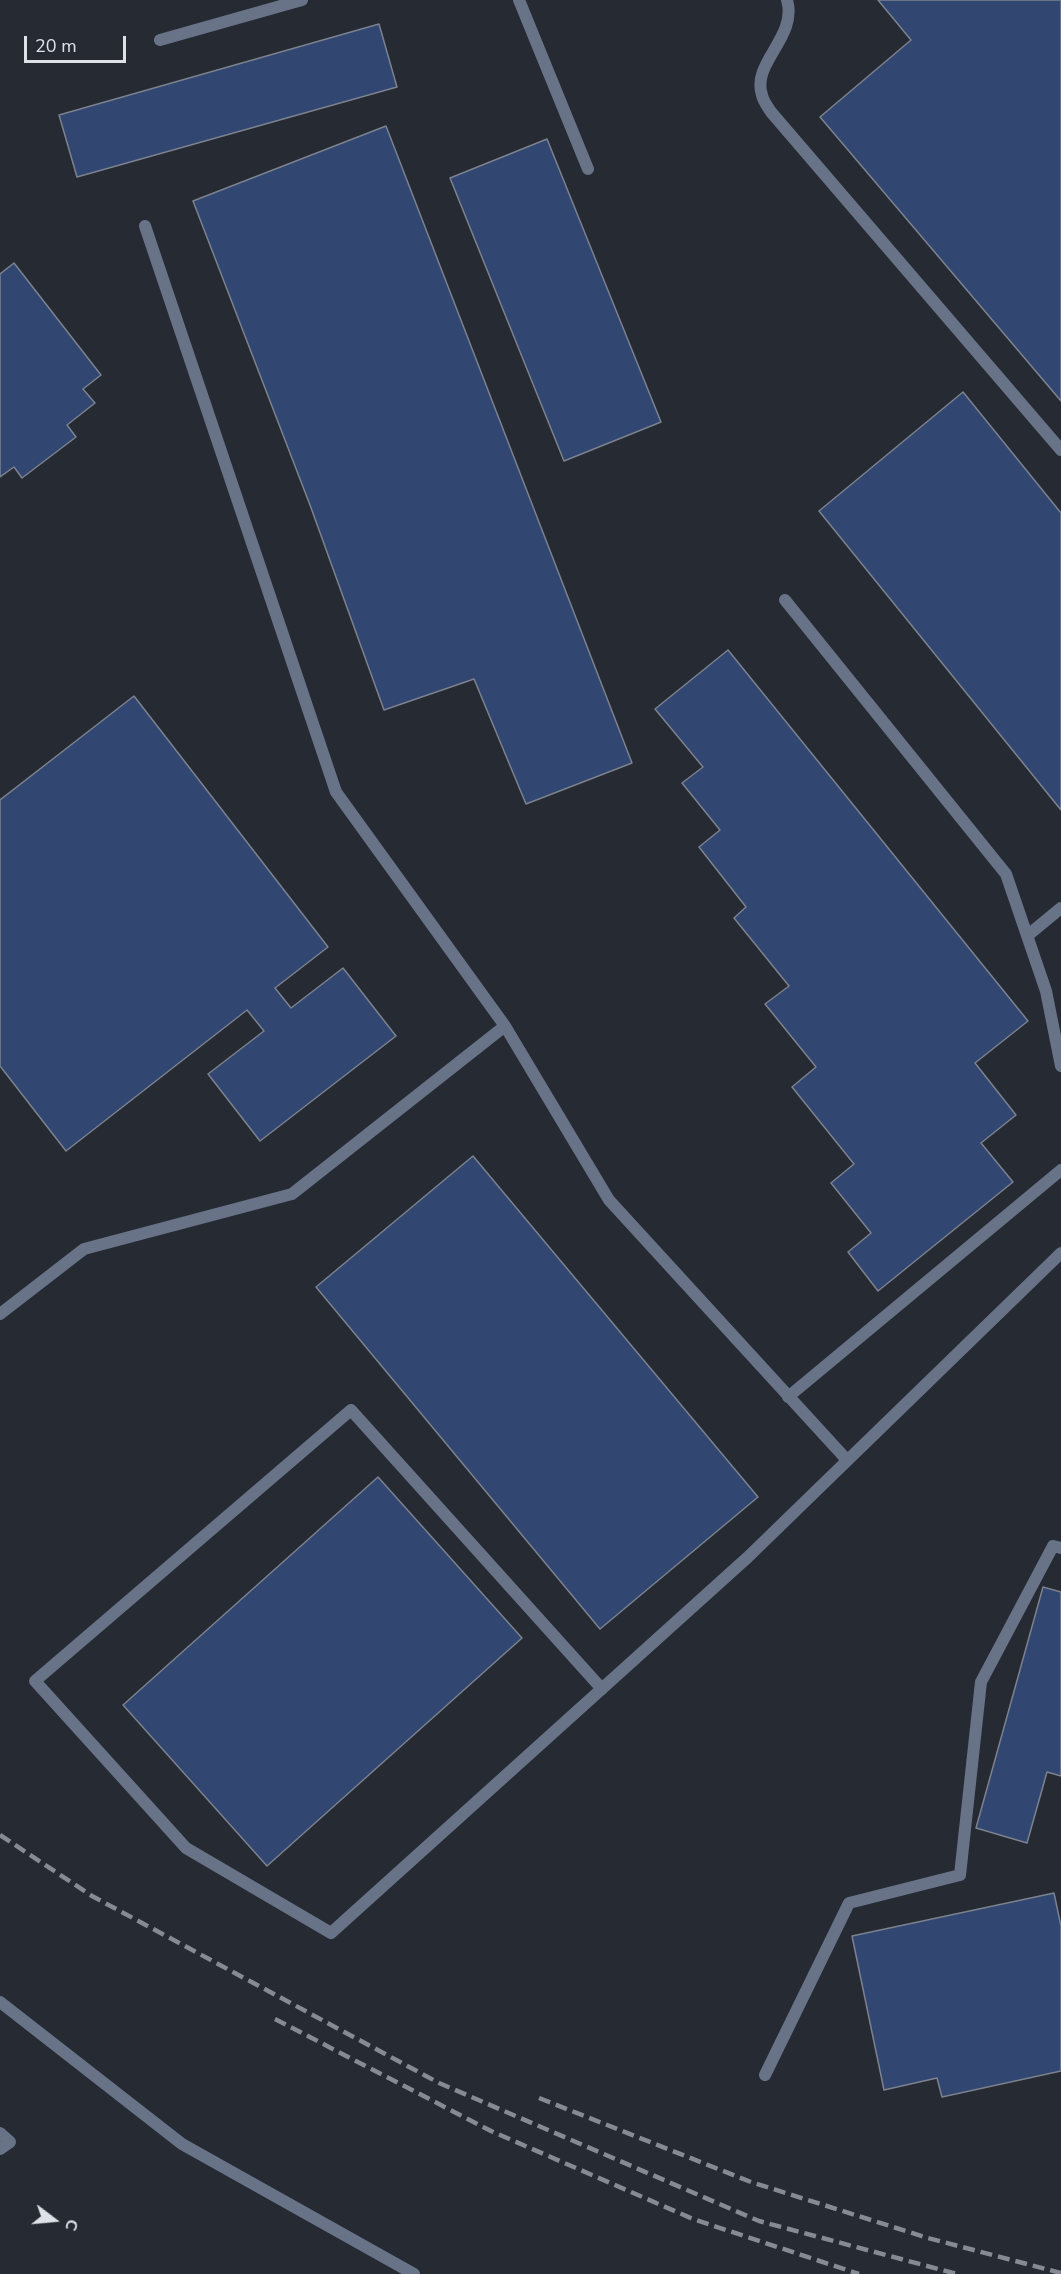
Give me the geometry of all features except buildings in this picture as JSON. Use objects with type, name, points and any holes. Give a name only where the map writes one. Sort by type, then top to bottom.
[{"type":"lane","points":[[160,40],[302,0]]},
{"type":"lane","points":[[519,0],[588,169]]},
{"type":"lane","points":[[788,0],[791,11],[784,36],[762,72],[761,94],[771,112],[1061,450]]},
{"type":"lane","points":[[145,226],[336,792],[505,1026],[609,1200],[847,1460]]},
{"type":"lane","points":[[785,600],[1006,874],[1046,991],[1061,1066]]},
{"type":"lane","points":[[1028,936],[1061,908]]},
{"type":"lane","points":[[0,1314],[84,1249],[292,1194],[505,1026]]},
{"type":"lane","points":[[788,1397],[1061,1170]]},
{"type":"lane","points":[[602,1689],[351,1410],[35,1681],[186,1848],[331,1933],[602,1689],[748,1557],[1061,1253]]},
{"type":"lane","points":[[765,2075],[849,1903],[960,1875],[981,1682],[1053,1546],[1061,1548]]},
{"type":"lane","points":[[0,2002],[182,2144],[414,2274]]},
{"type":"lane","points":[[0,2133],[10,2142],[0,2149]]},
{"type":"railway","points":[[0,1835],[92,1896],[439,2083],[759,2221],[957,2274]]},
{"type":"railway","points":[[275,2019],[491,2131],[693,2219],[859,2274]]},
{"type":"railway","points":[[539,2098],[751,2182],[928,2238],[1061,2273]]}]
